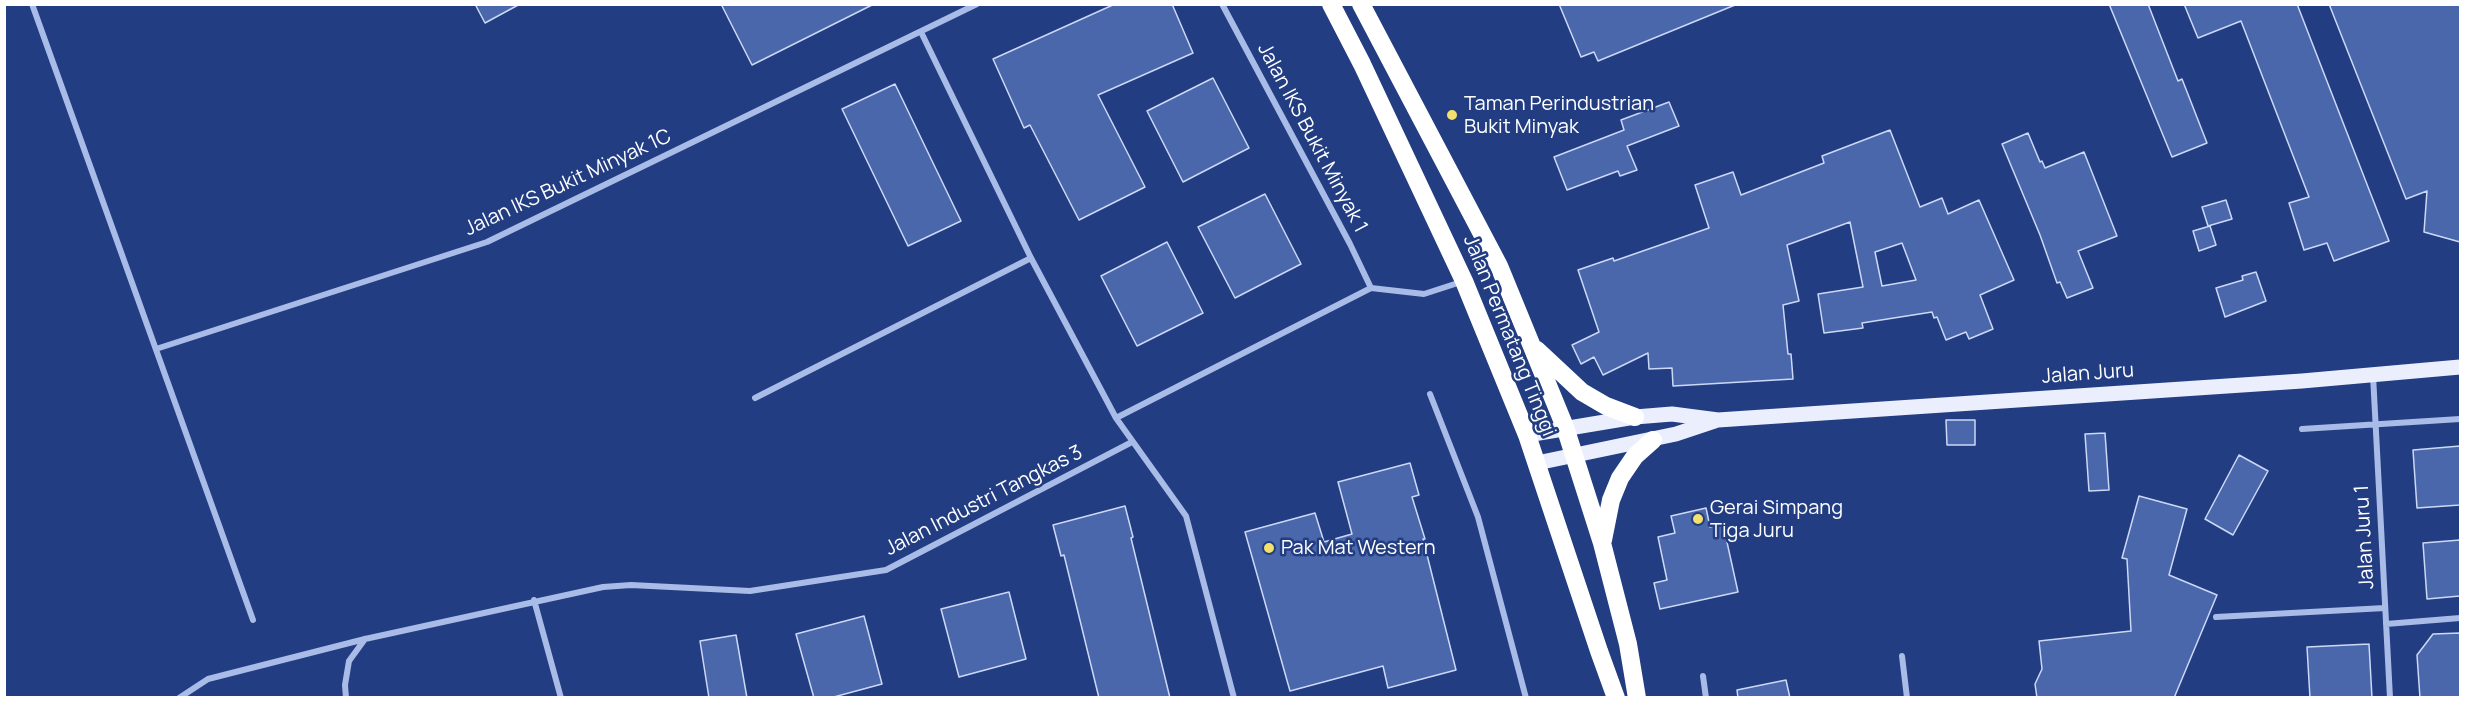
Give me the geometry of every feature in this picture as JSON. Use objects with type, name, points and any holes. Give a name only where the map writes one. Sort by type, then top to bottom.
[{"type":"highway","name":"Jalan Permatang Tinggi","points":[[1330,4],[1362,64],[1464,281],[1527,435],[1616,698]]},
{"type":"highway","name":"Jalan Permatang Tinggi","points":[[1361,4],[1499,266],[1565,427],[1602,543],[1628,644],[1637,698]]},
{"type":"highway","points":[[1529,343],[1582,392],[1606,406],[1635,417]]},
{"type":"highway","points":[[1602,543],[1611,500],[1620,478],[1635,456],[1653,440]]},
{"type":"main road","name":"Jalan Juru","points":[[1527,435],[1565,427],[1672,414],[1718,420],[2302,381],[2460,367]]},
{"type":"main road","name":"Jalan Juru","points":[[1537,464],[1575,454],[1653,440],[1718,420]]},
{"type":"street","points":[[32,4],[253,620]]},
{"type":"street","name":"Jalan IKS Bukit Minyak 1C","points":[[156,349],[487,242],[977,4]]},
{"type":"street","name":"Jalan IKS Bukit Minyak 1","points":[[1222,4],[1371,288]]},
{"type":"street","points":[[921,32],[1031,258],[1116,418],[1185,516],[1234,698]]},
{"type":"street","points":[[755,398],[1031,258]]},
{"type":"street","points":[[1116,418],[1371,288],[1424,294],[1464,281]]},
{"type":"street","name":"Jalan Juru 1","points":[[2373,374],[2390,698]]},
{"type":"street","points":[[1430,394],[1478,517],[1526,698]]},
{"type":"street","points":[[2302,429],[2460,419]]},
{"type":"street","name":"Jalan Industri Tangkas 3","points":[[179,698],[208,679],[365,639],[534,600],[603,587],[631,585],[750,591],[775,585],[886,570],[1132,442]]},
{"type":"street","points":[[534,600],[561,698]]},
{"type":"street","points":[[2216,617],[2385,608]]},
{"type":"street","points":[[2386,624],[2460,618]]},
{"type":"street","points":[[346,698],[345,685],[349,661],[365,639]]},
{"type":"street","points":[[1902,656],[1907,698]]},
{"type":"street","points":[[1703,676],[1706,698]]},
{"type":"building","points":[[475,4],[520,4],[485,23]]},
{"type":"building","points":[[721,4],[874,4],[752,65]]},
{"type":"building","points":[[1115,4],[1172,4],[1193,53],[1098,95],[1145,187],[1079,220],[1030,125],[1024,128],[993,59]]},
{"type":"building","points":[[1559,4],[1735,5],[1598,61],[1594,52],[1581,57]]},
{"type":"building","points":[[2109,4],[2148,4],[2178,81],[2182,79],[2207,143],[2172,157]]},
{"type":"building","points":[[2184,4],[2297,4],[2389,241],[2334,261],[2327,243],[2304,250],[2289,203],[2309,197],[2241,21],[2198,38]]},
{"type":"building","points":[[2329,4],[2460,4],[2460,242],[2424,232],[2427,191],[2406,199]]},
{"type":"building","points":[[1213,78],[1249,148],[1183,182],[1147,111]]},
{"type":"building","points":[[895,84],[961,221],[908,246],[842,109]]},
{"type":"building","points":[[1669,102],[1679,126],[1627,146],[1637,170],[1620,176],[1618,171],[1567,190],[1554,157],[1624,130],[1621,120]]},
{"type":"building","points":[[1890,130],[1920,207],[1942,198],[1948,214],[1979,200],[2014,280],[1980,295],[1993,329],[1969,339],[1966,332],[1946,340],[1937,317],[1934,318],[1932,312],[1862,323],[1863,328],[1824,333],[1818,294],[1863,287],[1850,222],[1787,245],[1799,301],[1783,305],[1793,379],[1673,386],[1672,368],[1649,369],[1648,353],[1603,375],[1594,357],[1581,364],[1572,345],[1599,332],[1578,270],[1613,258],[1614,261],[1709,228],[1695,185],[1733,172],[1741,195],[1824,163],[1822,156]],"holes":[[[1902,243],[1916,280],[1882,286],[1875,252]]]},
{"type":"building","points":[[2028,133],[2040,162],[2042,161],[2045,168],[2084,152],[2117,236],[2078,251],[2093,288],[2067,298],[2060,282],[2057,283],[2040,235],[2002,144]]},
{"type":"building","points":[[1265,194],[1301,264],[1235,298],[1198,227]]},
{"type":"building","points":[[2226,200],[2232,219],[2208,226],[2202,207]]},
{"type":"building","points":[[2210,226],[2216,245],[2199,251],[2193,231]]},
{"type":"building","points":[[1167,242],[1203,313],[1137,346],[1101,276]]},
{"type":"building","points":[[2256,272],[2266,301],[2225,317],[2216,288],[2243,280],[2242,276]]},
{"type":"building","points":[[1946,420],[1975,420],[1975,445],[1947,445]]},
{"type":"building","points":[[2105,433],[2109,490],[2089,491],[2085,434]]},
{"type":"building","points":[[2460,446],[2460,505],[2417,508],[2413,450]]},
{"type":"building","points":[[2239,455],[2268,471],[2233,535],[2205,519]]},
{"type":"building","points":[[1410,463],[1419,495],[1412,497],[1425,539],[1423,539],[1456,670],[1388,688],[1383,666],[1290,691],[1245,532],[1315,513],[1324,542],[1352,534],[1338,482]]},
{"type":"building","points":[[2139,496],[2187,509],[2169,575],[2217,595],[2174,698],[2037,698],[2035,684],[2042,669],[2039,641],[2131,631],[2127,559],[2122,558]]},
{"type":"building","points":[[1125,506],[1170,698],[1099,698],[1064,555],[1061,556],[1053,525]]},
{"type":"building","points":[[1706,508],[1710,527],[1723,524],[1738,592],[1660,609],[1654,583],[1667,580],[1658,537],[1675,533],[1671,516]]},
{"type":"building","points":[[2460,540],[2460,596],[2427,599],[2423,543]]},
{"type":"building","points":[[1009,592],[1026,659],[959,677],[941,609]]},
{"type":"building","points":[[864,616],[882,684],[830,698],[814,698],[796,634]]},
{"type":"building","points":[[2460,633],[2460,698],[2420,698],[2417,655],[2433,634]]},
{"type":"building","points":[[736,635],[747,698],[709,698],[700,641]]},
{"type":"building","points":[[2369,644],[2372,698],[2310,698],[2307,647]]},
{"type":"building","points":[[1786,680],[1790,698],[1738,698],[1737,690]]},
{"type":"place","name":"Taman Perindustrian Bukit Minyak","points":[[1452,115]]},
{"type":"place","name":"Gerai Simpang Tiga Juru","points":[[1698,519]]},
{"type":"place","name":"Pak Mat Western","points":[[1269,548]]}]
